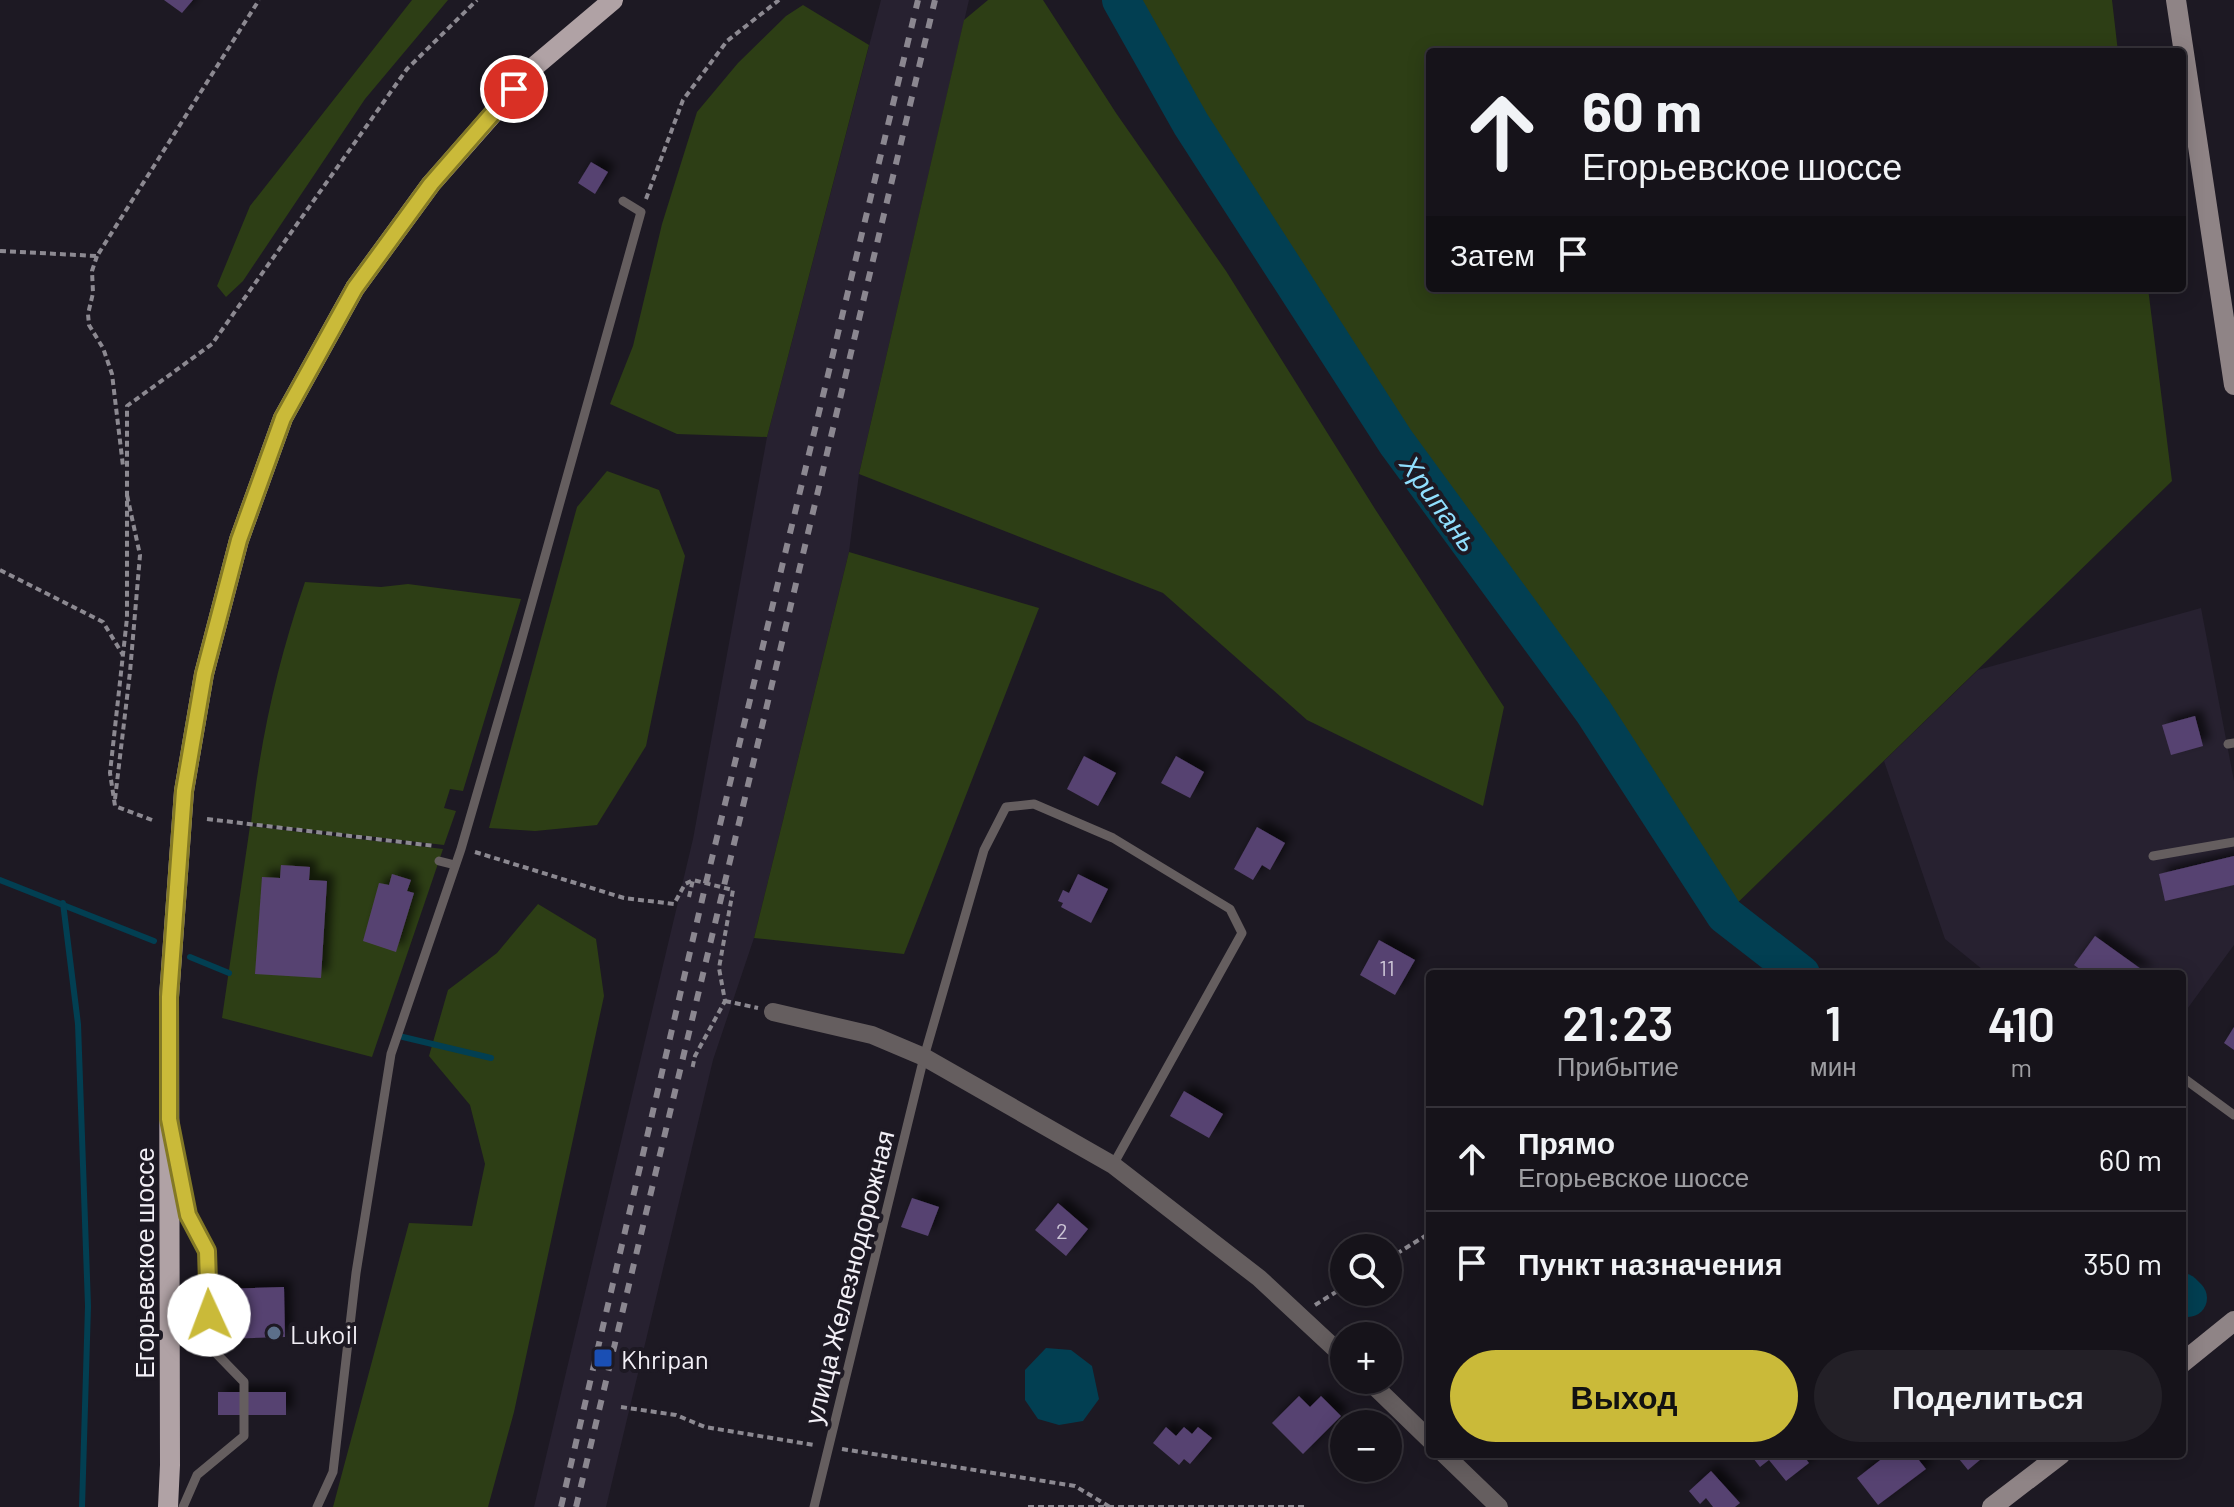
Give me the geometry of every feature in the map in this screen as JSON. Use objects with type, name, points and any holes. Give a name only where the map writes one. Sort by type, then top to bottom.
[{"type":"main road","name":"Егорьевское шоссе","points":[[168,1507],[169,997],[184,791],[204,674],[239,540],[283,418],[355,288],[431,184],[535,66],[613,0]]},
{"type":"main road","points":[[2176,0],[2183,48]]},
{"type":"main road","points":[[2186,66],[2234,385]]},
{"type":"main road","points":[[2186,1360],[2234,1321]]},
{"type":"main road","points":[[1992,1507],[2049,1458]]},
{"type":"street","points":[[773,1012],[872,1035],[924,1057],[1113,1165],[1259,1278],[1330,1343]]},
{"type":"street","points":[[1382,1394],[1426,1436]]},
{"type":"street","points":[[1448,1458],[1499,1507]]},
{"type":"lane","points":[[317,1507],[333,1472],[356,1273],[391,1054],[461,849],[641,212],[623,201]]},
{"type":"lane","name":"улица Железнодорожная","points":[[814,1507],[924,1057],[984,850],[1006,807],[1034,804],[1113,838],[1230,909],[1242,933],[1113,1165]]},
{"type":"lane","points":[[2153,856],[2234,842]]},
{"type":"lane","points":[[439,861],[455,865]]},
{"type":"lane","points":[[2186,1080],[2234,1115]]},
{"type":"lane","points":[[169,1119],[188,1215],[207,1251],[210,1347],[244,1382],[244,1436],[197,1475],[183,1507]]},
{"type":"path","points":[[115,806],[140,555],[125,489],[116,393],[103,348],[89,325],[92,271],[97,256],[259,0]]},
{"type":"path","points":[[115,806],[110,773],[127,618],[127,406],[212,344],[407,69],[477,0]]},
{"type":"path","points":[[641,212],[683,100],[727,41],[779,0]]},
{"type":"path","points":[[0,251],[97,256]]},
{"type":"path","points":[[0,570],[103,622],[124,658]]},
{"type":"path","points":[[115,806],[152,820]]},
{"type":"path","points":[[207,819],[461,849]]},
{"type":"path","points":[[485,854],[624,898],[674,904],[685,884],[693,880],[733,890],[719,968],[725,1001],[695,1056],[692,1070]]},
{"type":"path","points":[[689,897],[693,880]]},
{"type":"path","points":[[725,1001],[773,1012]]},
{"type":"path","points":[[1402,1250],[1426,1235]]},
{"type":"path","points":[[1300,1314],[1330,1296]]},
{"type":"path","points":[[621,1407],[676,1415],[705,1427],[1075,1486],[1110,1507]]},
{"type":"path","points":[[1028,1507],[1305,1507]]},
{"type":"shaded area","points":[[881,0],[969,0],[859,474],[849,552],[754,938],[713,1060],[606,1507],[534,1507],[693,839],[767,437]]},
{"type":"shaded area","points":[[2201,608],[2234,781],[2234,945],[2186,1011],[2186,970],[1983,970],[1945,939],[1884,761],[1978,670]]},
{"type":"green space","points":[[412,0],[448,0],[365,99],[243,281],[226,297],[217,286],[250,206]]},
{"type":"green space","points":[[988,0],[1043,0],[1116,113],[1226,271],[1504,707],[1483,806],[1307,720],[1163,593],[859,474],[964,20]]},
{"type":"green space","points":[[1121,0],[2112,0],[2118,48],[1426,48],[1426,292],[2148,292],[2172,481],[1725,915],[1593,711],[1396,442],[1191,124]]},
{"type":"green space","points":[[803,5],[869,45],[767,437],[677,434],[610,404],[633,346],[662,224],[697,112],[738,63],[786,16]]},
{"type":"green space","points":[[607,471],[659,490],[685,556],[646,746],[597,825],[535,831],[489,828],[577,507]]},
{"type":"green space","points":[[849,552],[1039,608],[904,954],[754,938]]},
{"type":"green space","points":[[305,582],[381,587],[408,584],[521,599],[463,791],[450,789],[444,808],[456,811],[444,845],[251,823],[271,701]]},
{"type":"green space","points":[[250,826],[443,849],[372,1057],[222,1018]]},
{"type":"green space","points":[[538,904],[596,939],[604,996],[514,1412],[488,1507],[333,1507],[409,1223],[472,1226],[485,1164],[470,1105],[429,1056],[448,990],[497,953]]},
{"type":"water","points":[[1046,1348],[1071,1350],[1092,1366],[1099,1399],[1083,1421],[1059,1425],[1038,1419],[1025,1400],[1025,1370]]},
{"type":"building","points":[[164,0],[193,0],[182,13]]},
{"type":"building","points":[[591,162],[608,172],[595,194],[578,183]]},
{"type":"building","points":[[2195,716],[2203,746],[2171,755],[2162,725]]},
{"type":"building","points":[[1084,756],[1116,773],[1098,806],[1067,789]]},
{"type":"building","points":[[1176,756],[1204,772],[1190,798],[1161,783]]},
{"type":"building","points":[[1257,827],[1285,843],[1270,870],[1262,865],[1253,880],[1234,869]]},
{"type":"building","points":[[2234,856],[2234,885],[2165,901],[2159,874]]},
{"type":"building","points":[[281,865],[310,867],[309,880],[327,881],[321,978],[255,974],[262,877],[280,878]]},
{"type":"building","points":[[392,874],[411,880],[407,891],[414,893],[396,952],[363,941],[379,883],[389,885]]},
{"type":"building","points":[[1078,874],[1108,889],[1091,923],[1061,907],[1063,903],[1058,901],[1063,890],[1069,893]]},
{"type":"building","points":[[2095,936],[2142,970],[2081,970],[2074,965]]},
{"type":"building","points":[[1379,940],[1415,960],[1395,995],[1360,975]]},
{"type":"building","points":[[2234,1027],[2234,1050],[2224,1043]]},
{"type":"building","points":[[1184,1091],[1223,1114],[1209,1138],[1170,1116]]},
{"type":"building","points":[[912,1198],[939,1207],[928,1236],[901,1227]]},
{"type":"building","points":[[1058,1203],[1088,1229],[1066,1256],[1035,1230]]},
{"type":"building","points":[[284,1287],[285,1337],[222,1339],[221,1289]]},
{"type":"building","points":[[218,1392],[286,1392],[286,1415],[218,1415]]},
{"type":"building","points":[[1299,1396],[1310,1407],[1321,1396],[1335,1410],[1330,1410],[1330,1427],[1303,1454],[1272,1423]]},
{"type":"building","points":[[1166,1427],[1176,1436],[1184,1427],[1192,1434],[1198,1427],[1212,1438],[1190,1464],[1184,1459],[1179,1465],[1153,1443]]},
{"type":"building","points":[[1753,1458],[1805,1458],[1809,1463],[1786,1481],[1769,1460],[1760,1467]]},
{"type":"building","points":[[1883,1458],[1917,1458],[1926,1469],[1878,1505],[1857,1478]]},
{"type":"building","points":[[1958,1458],[1982,1458],[1968,1470]]},
{"type":"building","points":[[1711,1471],[1740,1503],[1735,1507],[1713,1507],[1706,1498],[1700,1504],[1689,1491]]},
{"type":"waterway","name":"Хрипань","points":[[1121,0],[1191,124],[1396,442],[1593,711],[1725,915],[1796,970]]},
{"type":"waterway","points":[[0,880],[154,941]]},
{"type":"waterway","points":[[63,903],[78,1024],[88,1306],[82,1507]]},
{"type":"waterway","points":[[190,957],[229,973]]},
{"type":"waterway","points":[[403,1037],[491,1058]]},
{"type":"railway","points":[[561,1507],[706,883],[918,0]]},
{"type":"railway","points":[[576,1507],[935,0]]},
{"type":"place","name":"Lukoil","points":[[274,1333]]},
{"type":"place","name":"Khripan","points":[[603,1358]]},
{"type":"route","points":[[209,1315],[207,1251],[188,1215],[169,1119],[169,997],[184,791],[204,674],[239,540],[283,418],[355,288],[431,184],[514,89]]}]
